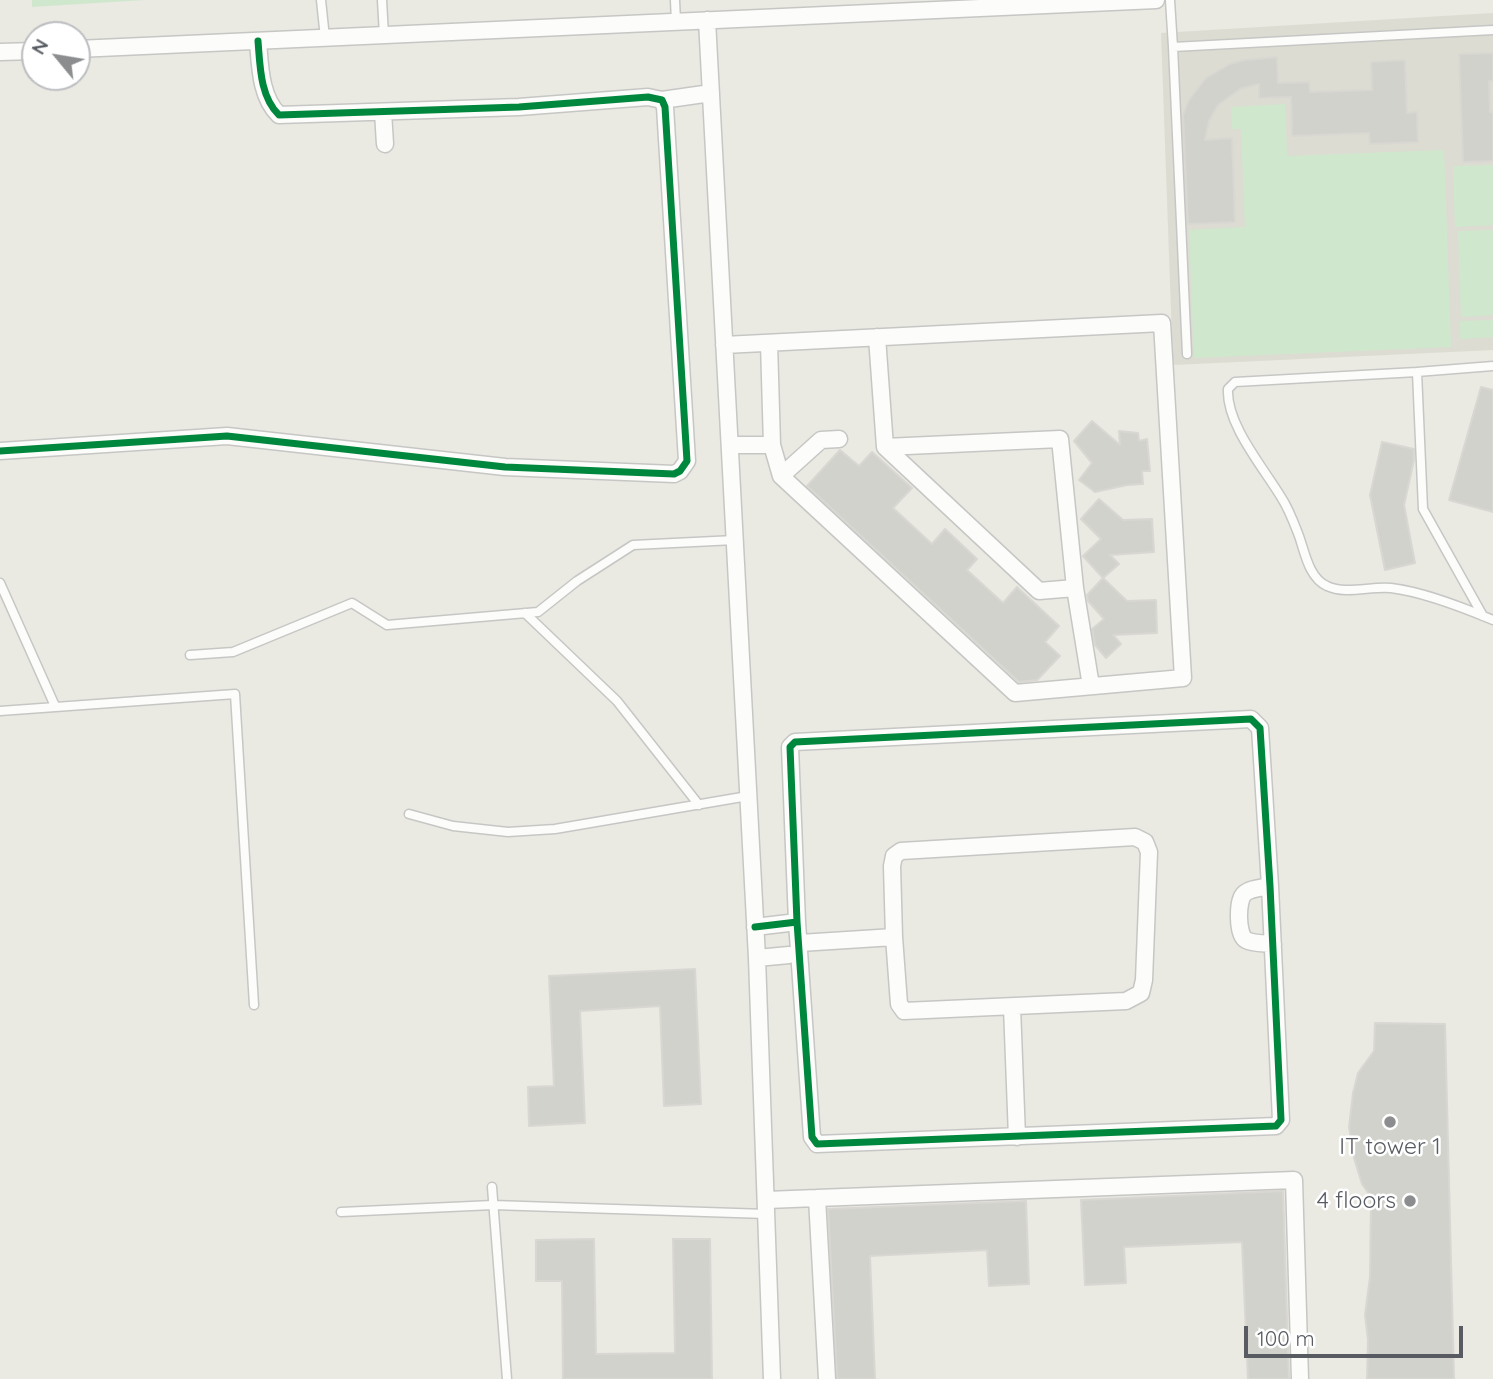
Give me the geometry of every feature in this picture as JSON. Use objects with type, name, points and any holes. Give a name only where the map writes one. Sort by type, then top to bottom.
[{"type":"street","points":[[91,48],[1156,0]]},
{"type":"street","points":[[707,20],[757,958],[772,1379]]},
{"type":"street","points":[[258,41],[261,73],[269,102],[279,115],[519,107],[648,97],[662,100],[711,93]]},
{"type":"street","points":[[0,52],[21,51]]},
{"type":"street","points":[[0,451],[227,436],[505,467],[674,474],[681,471],[687,461],[671,188],[665,107],[662,100]]},
{"type":"street","points":[[383,112],[385,144]]},
{"type":"street","points":[[724,345],[1162,323],[1184,678],[1015,693],[781,476],[772,445],[769,343]]},
{"type":"street","points":[[877,337],[885,447],[1039,591],[1075,588]]},
{"type":"street","points":[[781,476],[821,440],[839,439]]},
{"type":"street","points":[[885,447],[1060,439],[1075,588],[1091,686]]},
{"type":"street","points":[[730,445],[772,445]]},
{"type":"street","points":[[1251,719],[1260,728],[1282,1115],[1277,1125],[826,1145],[814,1142],[796,951],[797,922],[790,747],[795,742],[1251,719]]},
{"type":"street","points":[[1135,837],[1145,842],[1149,852],[1144,981],[1141,993],[1126,1002],[904,1011],[899,1004],[894,937],[892,866],[894,856],[901,851],[1135,837]]},
{"type":"street","points":[[1270,886],[1248,891],[1242,896],[1240,926],[1242,937],[1247,941],[1273,944]]},
{"type":"street","points":[[755,927],[797,922]]},
{"type":"street","points":[[757,958],[894,937]]},
{"type":"street","points":[[1012,1007],[1017,1137]]},
{"type":"street","points":[[766,1207],[817,1198],[1294,1180],[1300,1379]]},
{"type":"street","points":[[817,1198],[827,1379]]},
{"type":"lane","points":[[321,0],[325,37]]},
{"type":"lane","points":[[382,0],[384,35]]},
{"type":"lane","points":[[675,0],[676,22]]},
{"type":"lane","points":[[1170,0],[1187,354]]},
{"type":"lane","points":[[1172,47],[1493,30]]},
{"type":"lane","points":[[1493,366],[1235,382],[1228,388],[1228,409],[1289,511],[1317,580],[1328,587],[1342,590],[1390,588],[1436,600],[1493,620]]},
{"type":"lane","points":[[1417,372],[1423,509],[1482,616]]},
{"type":"lane","points":[[190,654],[233,652],[352,603],[387,625],[538,612],[577,581],[633,545],[735,540]]},
{"type":"lane","points":[[0,583],[55,706]]},
{"type":"lane","points":[[525,613],[617,701],[699,804]]},
{"type":"lane","points":[[0,711],[235,694],[254,1005]]},
{"type":"lane","points":[[409,814],[453,826],[508,832],[555,829],[748,796]]},
{"type":"lane","points":[[492,1187],[507,1379]]},
{"type":"lane","points":[[341,1212],[493,1205],[766,1207]]},
{"type":"shaded area","points":[[1493,13],[1493,350],[1173,365],[1161,33]]},
{"type":"green space","points":[[32,0],[145,0],[32,7]]},
{"type":"green space","points":[[1285,104],[1287,156],[1444,150],[1451,347],[1194,358],[1189,230],[1245,227],[1241,129],[1232,129],[1231,107]]},
{"type":"green space","points":[[1493,165],[1493,225],[1455,227],[1453,166]]},
{"type":"green space","points":[[1493,230],[1493,315],[1461,317],[1458,231]]},
{"type":"green space","points":[[1493,320],[1493,337],[1460,339],[1460,321]]},
{"type":"building","points":[[1493,53],[1493,81],[1489,81],[1490,112],[1493,112],[1493,161],[1463,162],[1459,54]]},
{"type":"building","points":[[1277,57],[1278,83],[1309,82],[1310,92],[1372,90],[1371,62],[1405,60],[1407,113],[1417,112],[1418,142],[1370,144],[1369,133],[1292,136],[1291,97],[1259,98],[1259,84],[1240,89],[1218,105],[1209,121],[1205,140],[1232,138],[1235,222],[1188,224],[1183,115],[1189,100],[1206,78],[1230,64]]},
{"type":"building","points":[[1481,387],[1493,390],[1493,512],[1449,500]]},
{"type":"building","points":[[1092,421],[1120,445],[1119,431],[1138,433],[1139,441],[1147,439],[1150,471],[1142,471],[1143,484],[1095,492],[1079,480],[1092,463],[1074,441]]},
{"type":"building","points":[[1382,442],[1414,449],[1404,505],[1415,563],[1385,570],[1370,495]]},
{"type":"building","points":[[840,450],[859,466],[872,452],[912,488],[893,508],[932,544],[945,529],[977,559],[967,570],[1003,603],[1017,587],[1059,626],[1045,642],[1060,656],[1037,680],[1019,682],[807,486]]},
{"type":"building","points":[[1099,499],[1123,520],[1152,519],[1154,552],[1110,555],[1119,564],[1103,578],[1083,556],[1101,539],[1081,519]]},
{"type":"building","points":[[1103,578],[1127,601],[1156,600],[1157,633],[1113,635],[1121,644],[1106,658],[1095,645],[1092,629],[1104,619],[1088,601],[1087,595]]},
{"type":"building","points":[[695,969],[701,1104],[664,1106],[660,1006],[580,1011],[585,1123],[529,1126],[528,1087],[554,1086],[549,976]]},
{"type":"building","name":"4 floors","points":[[1375,1023],[1445,1024],[1454,1379],[1367,1379],[1368,1340],[1365,1315],[1370,1277],[1371,1197],[1362,1184],[1349,1127],[1358,1073],[1374,1051]]},
{"type":"building","points":[[1283,1191],[1289,1379],[1248,1379],[1242,1242],[1124,1247],[1126,1283],[1085,1285],[1081,1200]]},
{"type":"building","points":[[1026,1201],[1029,1284],[989,1286],[987,1250],[870,1256],[875,1379],[837,1379],[828,1209]]},
{"type":"building","points":[[594,1239],[596,1354],[675,1353],[673,1239],[710,1239],[712,1379],[563,1379],[562,1281],[536,1281],[536,1240]]},
{"type":"cycle path","points":[[0,451],[227,436],[505,467],[674,474],[680,471],[687,461],[665,107],[662,100],[648,97],[519,107],[279,115],[265,90],[258,41]]},
{"type":"cycle path","points":[[755,927],[797,922],[790,747],[795,742],[1251,719],[1260,728],[1281,1120],[1276,1126],[817,1144],[812,1137],[797,922]]},
{"type":"place","name":"IT tower 1","points":[[1390,1122]]},
{"type":"place","name":"4 floors","points":[[1410,1201]]}]
